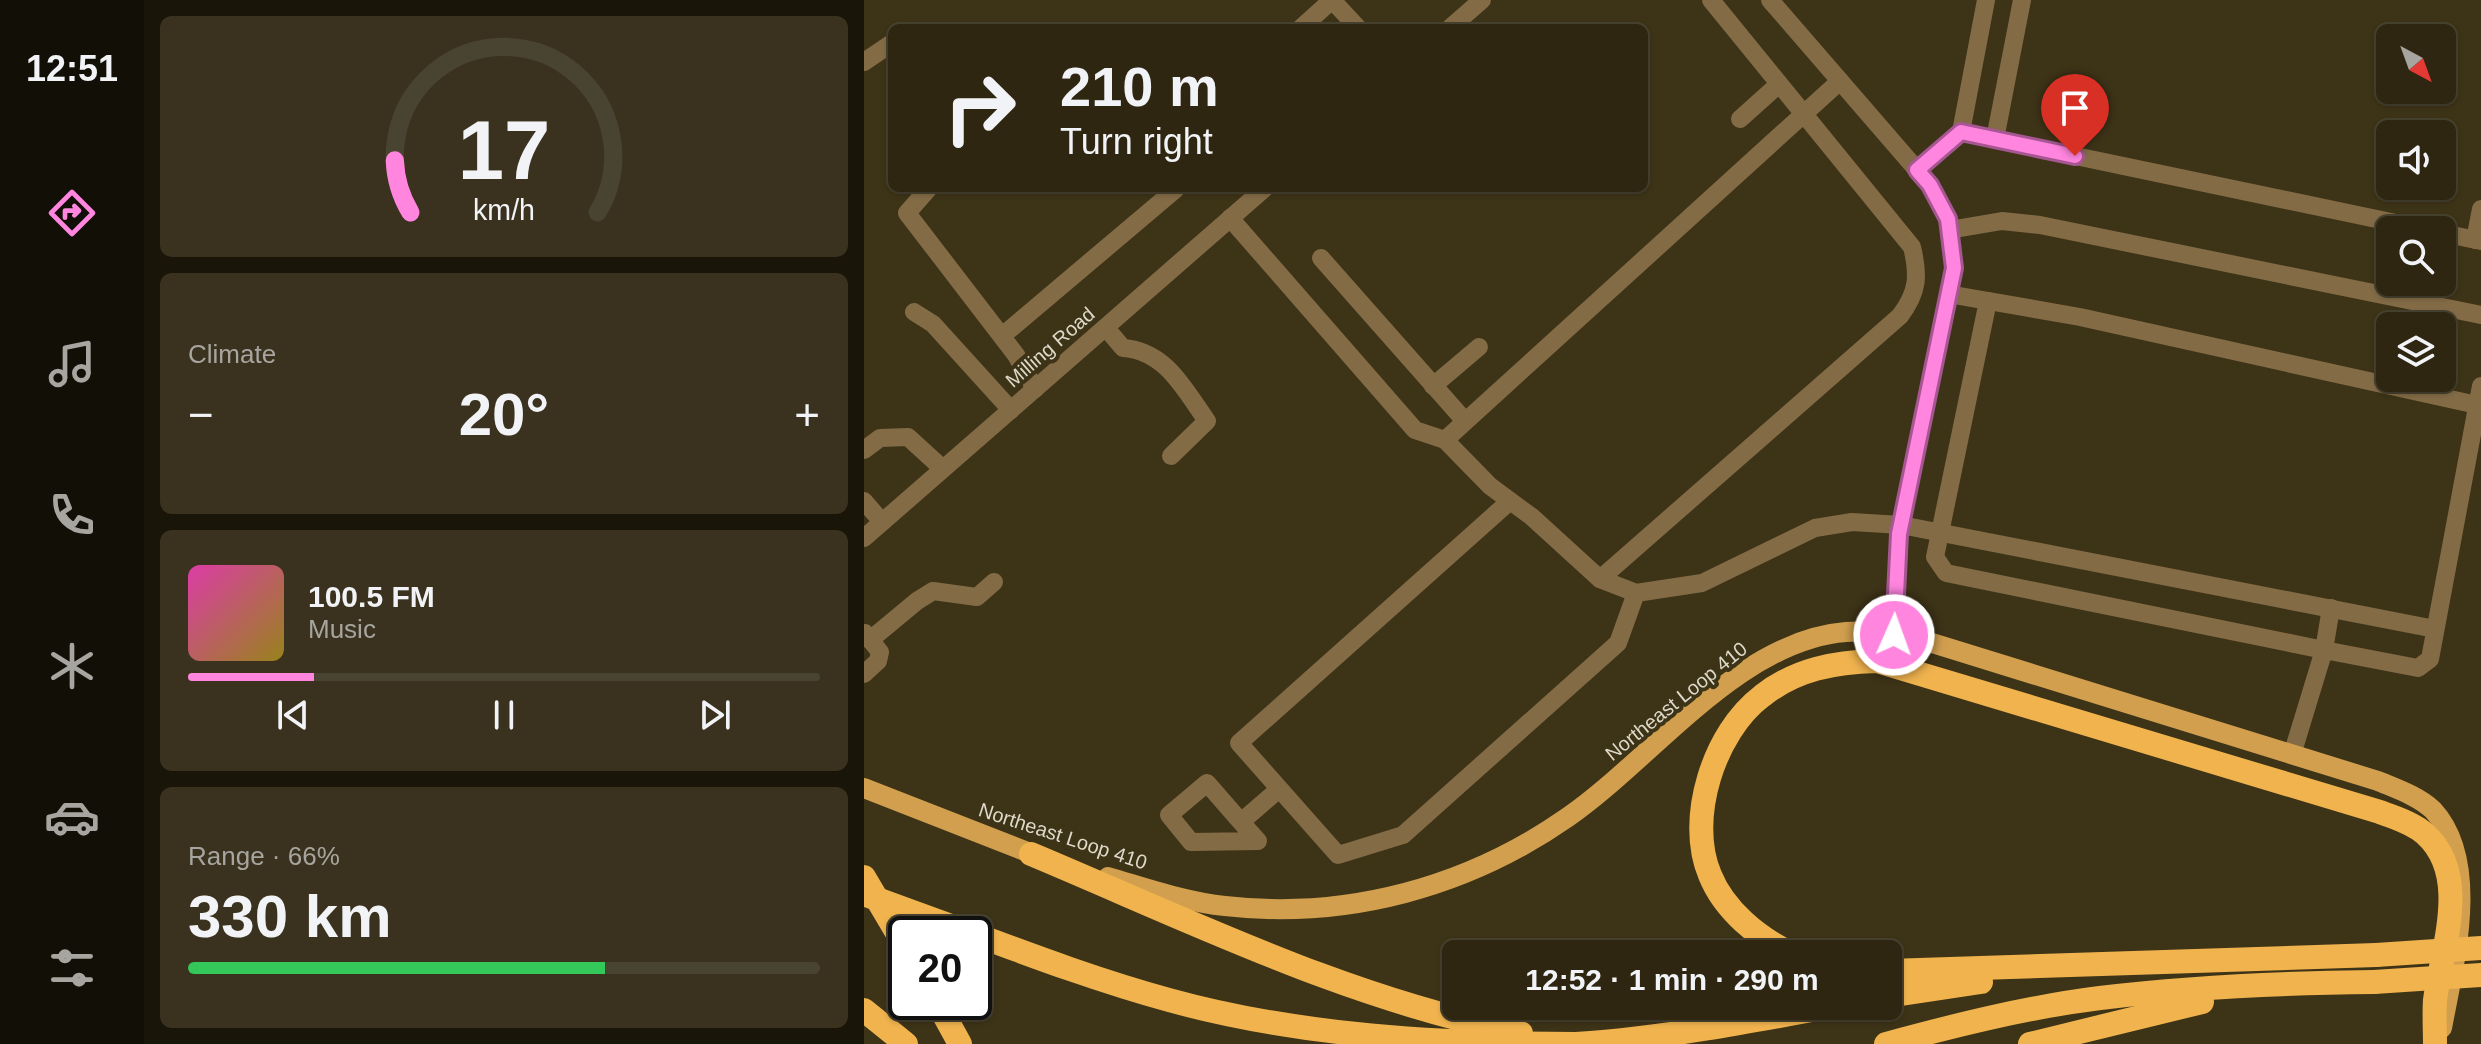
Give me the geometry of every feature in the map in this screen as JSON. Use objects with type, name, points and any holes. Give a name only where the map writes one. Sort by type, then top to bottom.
[{"type":"highway","points":[[1768,940],[1730,907],[1710,875],[1701,841],[1713,768],[1728,735],[1759,697],[1815,668],[1842,662],[1877,661],[2380,812],[2424,833],[2439,851],[2448,874],[2451,898],[2435,1004],[2437,1044]]},
{"type":"highway","points":[[1031,854],[1363,993],[1469,1023],[1575,1044]]},
{"type":"highway","points":[[864,877],[888,918]]},
{"type":"highway","points":[[864,895],[923,916]]},
{"type":"highway","points":[[992,940],[1169,1000],[1290,1027],[1375,1038],[1471,1044],[1575,1044],[1689,1032],[1755,1020]]},
{"type":"highway","points":[[1902,971],[2070,966],[2169,959],[2376,955],[2481,948]]},
{"type":"highway","points":[[1902,994],[2070,966]]},
{"type":"highway","points":[[1886,1044],[1946,1028],[2098,999],[2276,984],[2481,975]]},
{"type":"highway","points":[[2030,1044],[2276,984]]},
{"type":"highway","points":[[864,1010],[906,1044]]},
{"type":"highway","points":[[947,1020],[960,1044]]},
{"type":"main road","name":"Northeast Loop 410","points":[[864,788],[1031,854],[1158,892],[1224,906],[1296,910],[1354,906],[1408,893],[1507,854],[1569,816],[1737,676],[1773,654],[1808,640],[1844,632],[1894,635],[1929,642],[2378,781],[2420,799],[2435,811],[2452,833],[2460,852],[2466,897],[2437,1044]]},
{"type":"street","points":[[1305,24],[1332,0],[1354,24]]},
{"type":"street","points":[[1452,0],[1465,15]]},
{"type":"street","points":[[1455,24],[1482,0]]},
{"type":"street","points":[[1600,579],[1900,316],[1914,298],[1919,275],[1912,247],[1711,0]]},
{"type":"street","points":[[1770,0],[1930,185],[1948,219],[1954,268],[1901,525],[1894,635]]},
{"type":"street","points":[[1917,170],[1961,132],[1986,0]]},
{"type":"street","points":[[1995,139],[2022,0]]},
{"type":"street","points":[[864,62],[888,46]]},
{"type":"street","points":[[1445,440],[1840,81]]},
{"type":"street","points":[[1740,119],[1779,84]]},
{"type":"street","points":[[1961,132],[2376,219]]},
{"type":"street","points":[[925,192],[907,213],[1002,336],[1035,389]]},
{"type":"street","points":[[1002,336],[1172,192]]},
{"type":"street","name":"Milling Road","points":[[864,538],[1260,192]]},
{"type":"street","points":[[2456,236],[2478,240],[2481,209]]},
{"type":"street","points":[[1230,218],[1415,430],[1445,440],[1600,579],[1636,593],[1702,583],[1815,528],[1852,522],[1901,525],[2435,629]]},
{"type":"street","points":[[1949,230],[2002,221],[2040,225],[2481,315]]},
{"type":"street","points":[[1321,258],[1465,421]]},
{"type":"street","points":[[1948,294],[2080,317],[2479,395],[2430,659],[2418,668],[1946,573],[1935,557],[1988,301]]},
{"type":"street","points":[[914,312],[933,324],[1011,410]]},
{"type":"street","points":[[1106,328],[1123,348],[1141,349],[1162,360],[1207,421],[1171,456]]},
{"type":"street","points":[[1433,386],[1479,347]]},
{"type":"street","points":[[864,450],[880,438],[908,437],[943,469]]},
{"type":"street","points":[[864,501],[882,522]]},
{"type":"street","points":[[1510,501],[1239,743],[1338,855],[1403,835],[1618,643],[1636,593]]},
{"type":"street","points":[[864,674],[878,661],[880,652],[867,636],[933,591],[977,597],[994,582]]},
{"type":"street","points":[[2292,755],[2324,650],[2331,608]]},
{"type":"street","points":[[1207,783],[1241,822],[1258,841],[1191,842],[1169,815],[1207,783]]},
{"type":"street","points":[[1241,822],[1278,790]]},
{"type":"route","points":[[1894,635],[1899,534],[1954,268],[1948,219],[1930,185],[1917,170],[1961,132],[2075,156]]}]
